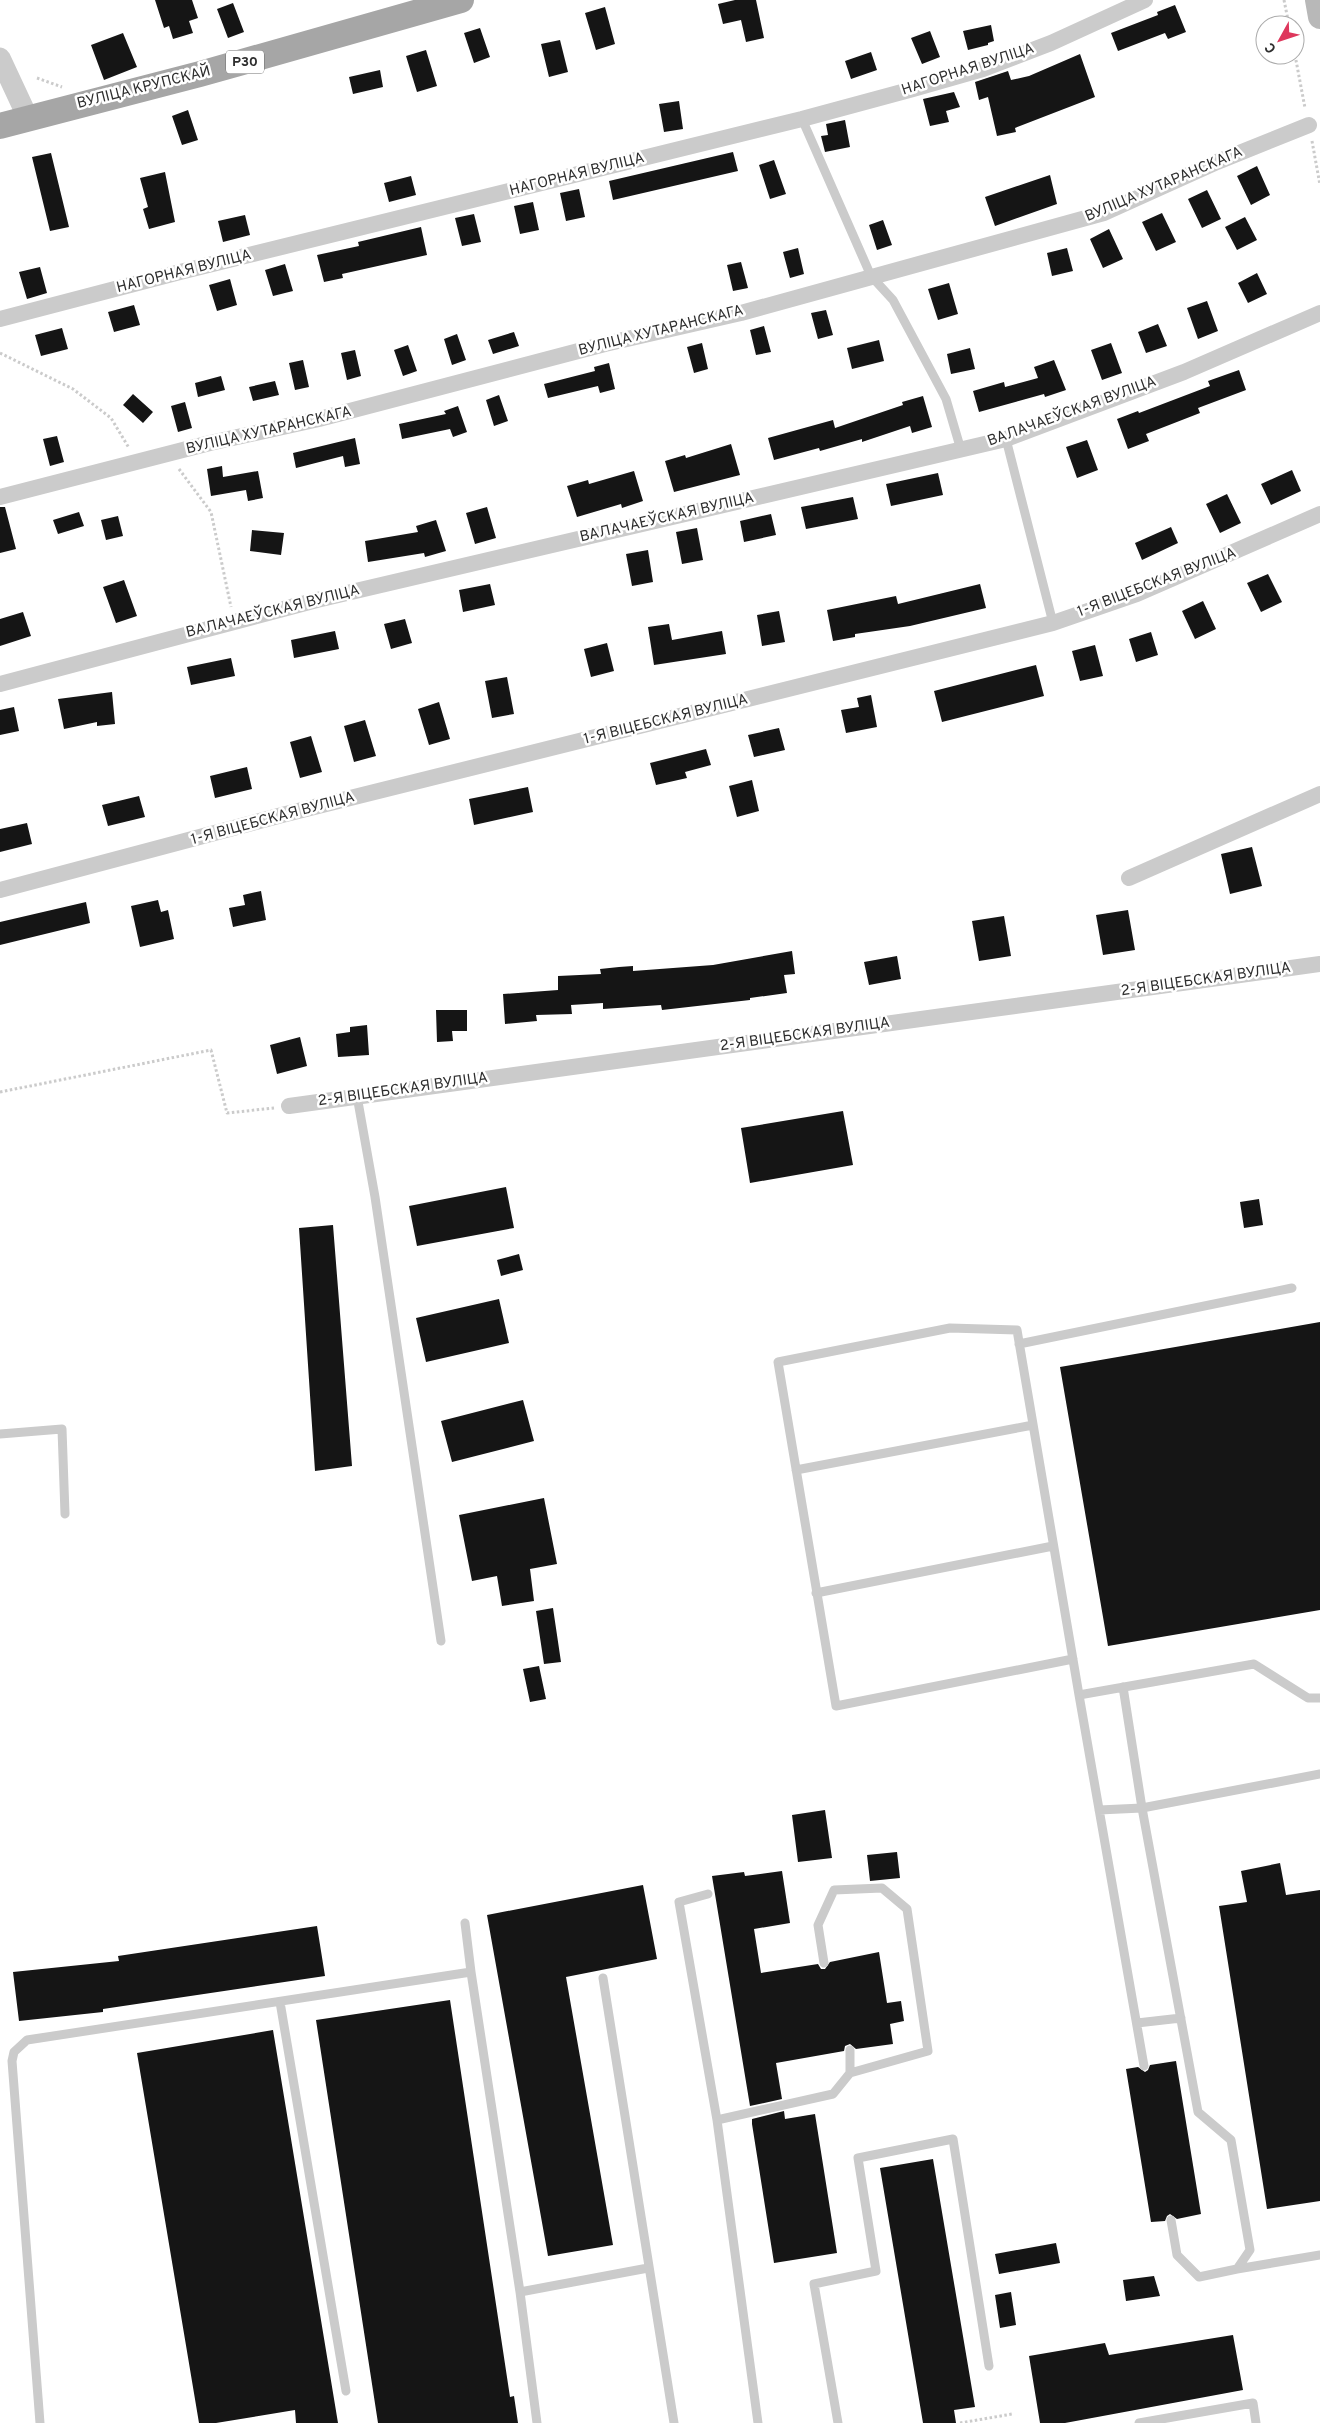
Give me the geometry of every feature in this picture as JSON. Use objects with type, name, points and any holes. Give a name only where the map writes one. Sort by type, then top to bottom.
[{"type":"main road","name":"ВУЛІЦА КРУПСКАЙ","points":[[0,126],[218,70],[461,0]]},
{"type":"main road","points":[[1317,0],[1320,17]]},
{"type":"street","name":"НАГОРНАЯ ВУЛІЦА","points":[[0,319],[180,272],[802,120],[983,69],[1051,43],[1145,0]]},
{"type":"street","points":[[0,58],[28,118]]},
{"type":"street","name":"ВУЛІЦА ХУТАРАНСКАГА","points":[[0,497],[210,443],[320,420],[606,344],[741,313],[1104,213],[1217,162],[1309,125]]},
{"type":"street","name":"ВАЛАЧАЕЎСКАЯ ВУЛІЦА","points":[[0,684],[317,600],[1006,439],[1184,372],[1320,314]]},
{"type":"street","name":"1-Я ВІЦЕБСКАЯ ВУЛІЦА","points":[[0,890],[282,815],[1053,623],[1137,594],[1320,514]]},
{"type":"street","points":[[1129,878],[1320,794]]},
{"type":"street","name":"2-Я ВІЦЕБСКАЯ ВУЛІЦА","points":[[289,1106],[1320,964]]},
{"type":"lane","points":[[802,120],[871,276],[893,300],[946,398],[961,450]]},
{"type":"lane","points":[[1006,439],[1053,623]]},
{"type":"lane","points":[[357,1096],[375,1197],[441,1641]]},
{"type":"lane","points":[[1019,1344],[1292,1288]]},
{"type":"lane","points":[[1073,1659],[836,1706],[778,1362],[950,1328],[1017,1330],[1144,2066]]},
{"type":"lane","points":[[796,1470],[1033,1425]]},
{"type":"lane","points":[[0,1434],[62,1429],[65,1514]]},
{"type":"lane","points":[[816,1593],[1054,1546]]},
{"type":"lane","points":[[1079,1695],[1254,1664],[1308,1698],[1320,1698]]},
{"type":"lane","points":[[1123,1687],[1142,1808],[1198,2112],[1231,2140],[1250,2250],[1237,2269]]},
{"type":"lane","points":[[1099,1810],[1142,1808],[1320,1774]]},
{"type":"lane","points":[[717,2120],[833,2094],[850,2073],[928,2051],[907,1909],[882,1888],[834,1890],[818,1925],[824,1963]]},
{"type":"lane","points":[[708,1894],[679,1902],[717,2120],[758,2423]]},
{"type":"lane","points":[[465,1923],[520,2292],[537,2423]]},
{"type":"lane","points":[[40,2423],[12,2061],[14,2052],[27,2040],[471,1972]]},
{"type":"lane","points":[[603,1978],[674,2423]]},
{"type":"lane","points":[[280,2002],[346,2391]]},
{"type":"lane","points":[[1137,2022],[1181,2018]]},
{"type":"lane","points":[[850,2050],[850,2073]]},
{"type":"lane","points":[[838,2423],[814,2284],[876,2271],[858,2158],[953,2138],[989,2366]]},
{"type":"lane","points":[[1171,2220],[1177,2255],[1199,2277],[1320,2255]]},
{"type":"lane","points":[[520,2292],[648,2268]]},
{"type":"lane","points":[[1139,2423],[1253,2403],[1256,2423]]},
{"type":"path","points":[[1284,0],[1287,15]]},
{"type":"path","points":[[1296,65],[1320,185]]},
{"type":"path","points":[[0,1092],[211,1050],[226,1113],[289,1106]]},
{"type":"path","points":[[960,2423],[1012,2414]]},
{"type":"building","points":[[155,0],[192,0],[198,18],[189,21],[193,33],[173,39],[169,26],[164,28]]},
{"type":"building","points":[[735,0],[756,0],[764,38],[746,42],[741,20],[723,24],[718,4]]},
{"type":"building","points":[[233,3],[244,32],[228,38],[217,9]]},
{"type":"building","points":[[1175,5],[1186,32],[1168,39],[1165,33],[1118,51],[1111,33],[1158,15],[1157,12]]},
{"type":"building","points":[[605,7],[615,44],[596,50],[585,13]]},
{"type":"building","points":[[991,25],[994,41],[988,43],[988,45],[968,50],[963,31]]},
{"type":"building","points":[[480,28],[490,57],[474,63],[464,33]]},
{"type":"building","points":[[930,31],[940,57],[922,64],[911,38]]},
{"type":"building","points":[[123,33],[137,67],[104,80],[91,45]]},
{"type":"building","points":[[560,40],[568,72],[549,77],[541,44]]},
{"type":"building","points":[[426,50],[437,86],[417,92],[406,56]]},
{"type":"building","points":[[871,52],[877,70],[851,79],[845,61]]},
{"type":"building","points":[[1080,54],[1095,97],[1015,128],[1016,132],[997,136],[988,97],[979,100],[975,82],[1008,71],[1011,80],[1029,76]]},
{"type":"building","points":[[380,70],[383,87],[353,94],[349,77]]},
{"type":"building","points":[[954,92],[960,107],[946,111],[949,122],[930,126],[923,99]]},
{"type":"building","points":[[679,101],[683,129],[664,132],[659,104]]},
{"type":"building","points":[[188,110],[198,140],[182,145],[172,116]]},
{"type":"building","points":[[845,120],[850,147],[825,152],[821,136],[828,135],[826,124]]},
{"type":"building","points":[[733,152],[738,171],[613,200],[609,181]]},
{"type":"building","points":[[51,153],[69,227],[50,231],[32,157]]},
{"type":"building","points":[[774,160],[786,194],[770,199],[759,165]]},
{"type":"building","points":[[1257,166],[1270,195],[1251,205],[1237,176]]},
{"type":"building","points":[[165,172],[175,222],[149,229],[143,209],[148,207],[140,178]]},
{"type":"building","points":[[1050,175],[1057,204],[995,226],[985,197]]},
{"type":"building","points":[[411,176],[416,195],[389,202],[384,183]]},
{"type":"building","points":[[579,189],[585,217],[566,221],[560,193]]},
{"type":"building","points":[[1207,190],[1221,219],[1202,228],[1188,199]]},
{"type":"building","points":[[533,202],[539,230],[520,234],[514,206]]},
{"type":"building","points":[[1162,213],[1176,242],[1156,251],[1142,222]]},
{"type":"building","points":[[474,214],[481,242],[462,246],[455,218]]},
{"type":"building","points":[[245,215],[250,235],[223,242],[218,221]]},
{"type":"building","points":[[1245,217],[1257,240],[1237,250],[1225,227]]},
{"type":"building","points":[[883,220],[892,245],[877,250],[869,225]]},
{"type":"building","points":[[421,227],[427,255],[342,274],[343,278],[324,282],[317,255],[359,246],[358,242]]},
{"type":"building","points":[[1109,229],[1123,259],[1103,268],[1090,239]]},
{"type":"building","points":[[798,248],[804,274],[790,278],[783,252]]},
{"type":"building","points":[[1067,248],[1073,271],[1052,276],[1047,253]]},
{"type":"building","points":[[741,262],[748,288],[733,291],[727,265]]},
{"type":"building","points":[[285,264],[293,291],[273,296],[265,270]]},
{"type":"building","points":[[40,267],[47,293],[27,299],[19,272]]},
{"type":"building","points":[[1257,273],[1267,294],[1248,303],[1238,283]]},
{"type":"building","points":[[230,279],[237,305],[217,311],[209,285]]},
{"type":"building","points":[[949,283],[958,314],[938,320],[928,289]]},
{"type":"building","points":[[1207,301],[1218,331],[1198,339],[1187,308]]},
{"type":"building","points":[[134,305],[140,325],[114,332],[108,312]]},
{"type":"building","points":[[826,310],[833,335],[818,339],[811,313]]},
{"type":"building","points":[[1158,324],[1167,346],[1146,353],[1138,332]]},
{"type":"building","points":[[764,326],[771,352],[756,355],[750,330]]},
{"type":"building","points":[[62,328],[68,349],[41,356],[35,335]]},
{"type":"building","points":[[514,332],[519,346],[493,354],[488,340]]},
{"type":"building","points":[[457,334],[466,360],[452,365],[444,339]]},
{"type":"building","points":[[879,340],[884,361],[852,369],[847,348]]},
{"type":"building","points":[[702,343],[708,369],[694,373],[687,347]]},
{"type":"building","points":[[1111,343],[1122,373],[1102,380],[1091,350]]},
{"type":"building","points":[[408,345],[417,371],[403,376],[394,350]]},
{"type":"building","points":[[970,348],[975,369],[951,374],[947,354]]},
{"type":"building","points":[[355,350],[361,376],[347,380],[341,353]]},
{"type":"building","points":[[303,360],[309,387],[295,390],[289,363]]},
{"type":"building","points":[[1054,360],[1066,390],[1045,397],[1044,394],[979,412],[973,391],[1004,382],[1005,387],[1038,378],[1034,367]]},
{"type":"building","points":[[609,363],[615,389],[600,393],[598,386],[548,398],[544,384],[595,371],[594,367]]},
{"type":"building","points":[[1239,370],[1246,390],[1198,408],[1200,413],[1146,434],[1149,441],[1128,449],[1117,419],[1138,411],[1139,413],[1210,386],[1208,381]]},
{"type":"building","points":[[221,376],[225,390],[198,397],[195,383]]},
{"type":"building","points":[[275,381],[279,395],[253,401],[249,387]]},
{"type":"building","points":[[133,394],[153,412],[143,423],[123,405]]},
{"type":"building","points":[[499,395],[508,421],[494,426],[486,400]]},
{"type":"building","points":[[923,396],[932,427],[912,433],[910,426],[862,442],[862,439],[820,451],[819,448],[774,460],[768,438],[833,420],[835,428],[903,405],[902,402]]},
{"type":"building","points":[[185,402],[192,428],[178,432],[171,406]]},
{"type":"building","points":[[458,406],[467,432],[453,437],[450,429],[402,439],[399,424],[446,414],[444,411]]},
{"type":"building","points":[[57,436],[64,462],[50,466],[43,439]]},
{"type":"building","points":[[355,438],[360,464],[345,467],[343,456],[296,468],[293,453]]},
{"type":"building","points":[[1087,440],[1098,470],[1077,478],[1066,447]]},
{"type":"building","points":[[731,444],[740,475],[674,492],[665,461],[685,455],[686,458]]},
{"type":"building","points":[[222,466],[223,477],[258,471],[263,498],[248,501],[246,490],[211,496],[207,469]]},
{"type":"building","points":[[1292,470],[1301,491],[1271,505],[1261,484]]},
{"type":"building","points":[[634,471],[643,501],[622,508],[621,504],[577,517],[567,486],[588,480],[589,484]]},
{"type":"building","points":[[938,473],[943,495],[891,506],[886,484]]},
{"type":"building","points":[[1227,494],[1241,523],[1220,533],[1206,504]]},
{"type":"building","points":[[853,497],[858,519],[806,529],[801,507]]},
{"type":"building","points":[[0,507],[5,507],[16,549],[0,553]]},
{"type":"building","points":[[487,507],[496,538],[475,544],[466,513]]},
{"type":"building","points":[[79,512],[84,526],[58,534],[53,520]]},
{"type":"building","points":[[771,514],[776,535],[744,542],[740,521]]},
{"type":"building","points":[[118,516],[123,536],[106,540],[101,520]]},
{"type":"building","points":[[436,520],[446,551],[425,557],[424,553],[368,562],[365,541],[418,532],[416,526]]},
{"type":"building","points":[[1171,527],[1178,543],[1142,560],[1135,543]]},
{"type":"building","points":[[697,528],[703,560],[682,564],[676,532]]},
{"type":"building","points":[[252,530],[284,533],[281,555],[250,551]]},
{"type":"building","points":[[648,550],[653,582],[632,586],[626,554]]},
{"type":"building","points":[[1268,574],[1282,602],[1261,612],[1247,583]]},
{"type":"building","points":[[124,580],[137,616],[116,623],[103,587]]},
{"type":"building","points":[[490,584],[495,605],[463,612],[459,590]]},
{"type":"building","points":[[980,584],[986,608],[910,626],[855,634],[855,637],[833,641],[827,610],[896,596],[898,604]]},
{"type":"building","points":[[1203,601],[1216,629],[1195,639],[1182,611]]},
{"type":"building","points":[[779,611],[785,642],[762,646],[757,615]]},
{"type":"building","points":[[23,612],[31,636],[0,646],[0,619]]},
{"type":"building","points":[[405,619],[412,643],[391,649],[384,624]]},
{"type":"building","points":[[669,624],[672,640],[722,631],[726,654],[654,665],[648,627]]},
{"type":"building","points":[[335,631],[339,649],[294,658],[291,640]]},
{"type":"building","points":[[1151,632],[1158,655],[1136,662],[1129,639]]},
{"type":"building","points":[[607,643],[614,671],[591,677],[584,649]]},
{"type":"building","points":[[1095,645],[1103,676],[1080,681],[1072,651]]},
{"type":"building","points":[[231,658],[235,676],[191,685],[187,667]]},
{"type":"building","points":[[1036,665],[1044,696],[942,722],[934,691]]},
{"type":"building","points":[[507,677],[514,714],[492,718],[485,681]]},
{"type":"building","points":[[112,692],[115,724],[97,726],[97,722],[64,729],[58,699]]},
{"type":"building","points":[[871,695],[877,727],[846,733],[841,710],[859,707],[857,698]]},
{"type":"building","points":[[439,702],[450,739],[429,745],[418,709]]},
{"type":"building","points":[[14,707],[19,731],[0,735],[0,710]]},
{"type":"building","points":[[365,720],[376,756],[354,762],[344,726]]},
{"type":"building","points":[[779,728],[785,750],[754,757],[748,735]]},
{"type":"building","points":[[311,736],[322,772],[300,778],[290,742]]},
{"type":"building","points":[[706,749],[711,765],[685,772],[687,778],[656,785],[650,763]]},
{"type":"building","points":[[247,767],[252,789],[215,798],[210,776]]},
{"type":"building","points":[[752,780],[759,811],[737,817],[729,786]]},
{"type":"building","points":[[528,787],[533,812],[474,825],[469,799]]},
{"type":"building","points":[[139,796],[145,817],[108,826],[102,805]]},
{"type":"building","points":[[27,823],[32,844],[0,852],[0,829]]},
{"type":"building","points":[[1252,847],[1262,886],[1230,894],[1221,854]]},
{"type":"building","points":[[261,891],[266,920],[233,927],[229,908],[245,905],[243,895]]},
{"type":"building","points":[[158,900],[161,912],[168,910],[174,939],[140,947],[131,906]]},
{"type":"building","points":[[86,902],[90,923],[0,945],[0,922]]},
{"type":"building","points":[[1128,910],[1135,950],[1103,955],[1096,915]]},
{"type":"building","points":[[1004,916],[1011,956],[979,961],[972,921]]},
{"type":"building","points":[[792,951],[795,974],[784,975],[787,993],[750,998],[750,1000],[662,1010],[661,1005],[603,1009],[603,1003],[571,1005],[572,1014],[536,1015],[537,1021],[505,1024],[503,994],[558,990],[558,976],[601,974],[600,969],[633,966],[633,971],[713,965]]},
{"type":"building","points":[[897,956],[901,979],[869,985],[864,962]]},
{"type":"building","points":[[436,1010],[467,1010],[467,1031],[452,1031],[453,1041],[437,1042]]},
{"type":"building","points":[[367,1025],[369,1055],[338,1057],[336,1034],[350,1032],[350,1027]]},
{"type":"building","points":[[300,1037],[307,1066],[277,1074],[270,1045]]},
{"type":"building","points":[[843,1111],[853,1165],[750,1183],[741,1128]]},
{"type":"building","points":[[506,1187],[514,1228],[417,1246],[409,1206]]},
{"type":"building","points":[[1259,1199],[1263,1225],[1244,1228],[1240,1202]]},
{"type":"building","points":[[333,1225],[352,1466],[315,1471],[299,1228]]},
{"type":"building","points":[[519,1254],[523,1270],[501,1276],[497,1260]]},
{"type":"building","points":[[499,1299],[509,1343],[426,1362],[416,1318]]},
{"type":"building","points":[[1320,1322],[1320,1610],[1108,1646],[1060,1367]]},
{"type":"building","points":[[523,1400],[534,1441],[452,1462],[441,1421]]},
{"type":"building","points":[[544,1498],[557,1564],[530,1569],[534,1601],[502,1606],[497,1576],[472,1581],[459,1515]]},
{"type":"building","points":[[553,1608],[561,1662],[544,1664],[536,1611]]},
{"type":"building","points":[[539,1666],[546,1699],[530,1702],[523,1669]]},
{"type":"building","points":[[825,1810],[832,1858],[798,1862],[792,1815]]},
{"type":"building","points":[[897,1852],[900,1878],[870,1881],[867,1855]]},
{"type":"building","points":[[1280,1863],[1286,1895],[1320,1890],[1320,2201],[1267,2209],[1219,1906],[1247,1902],[1241,1871]]},
{"type":"building","points":[[782,1871],[790,1923],[754,1929],[761,1973],[818,1964],[821,1969],[825,1969],[830,1962],[879,1952],[887,2003],[901,2001],[904,2021],[890,2024],[893,2044],[856,2049],[850,2044],[845,2046],[844,2051],[776,2063],[782,2099],[750,2106],[712,1876],[744,1872],[745,1876]]},
{"type":"building","points":[[643,1885],[657,1959],[566,1977],[613,2245],[548,2256],[487,1915]]},
{"type":"building","points":[[317,1926],[325,1976],[103,2009],[103,2012],[19,2021],[13,1972],[119,1961],[118,1956]]},
{"type":"building","points":[[450,2000],[510,2397],[514,2396],[518,2423],[378,2423],[316,2020]]},
{"type":"building","points":[[273,2030],[338,2423],[296,2423],[295,2410],[216,2423],[199,2423],[137,2053]]},
{"type":"building","points":[[1176,2061],[1201,2214],[1177,2219],[1170,2214],[1165,2221],[1151,2222],[1126,2069],[1138,2067],[1145,2072],[1150,2065]]},
{"type":"building","points":[[784,2111],[785,2119],[815,2114],[837,2253],[774,2263],[752,2119]]},
{"type":"building","points":[[933,2159],[975,2407],[954,2410],[956,2423],[923,2423],[880,2168]]},
{"type":"building","points":[[1056,2243],[1060,2263],[999,2274],[995,2254]]},
{"type":"building","points":[[1154,2276],[1160,2296],[1126,2301],[1123,2280]]},
{"type":"building","points":[[1011,2292],[1016,2325],[1000,2328],[995,2295]]},
{"type":"building","points":[[1233,2335],[1243,2390],[1065,2423],[1040,2423],[1029,2356],[1105,2343],[1109,2355]]}]
